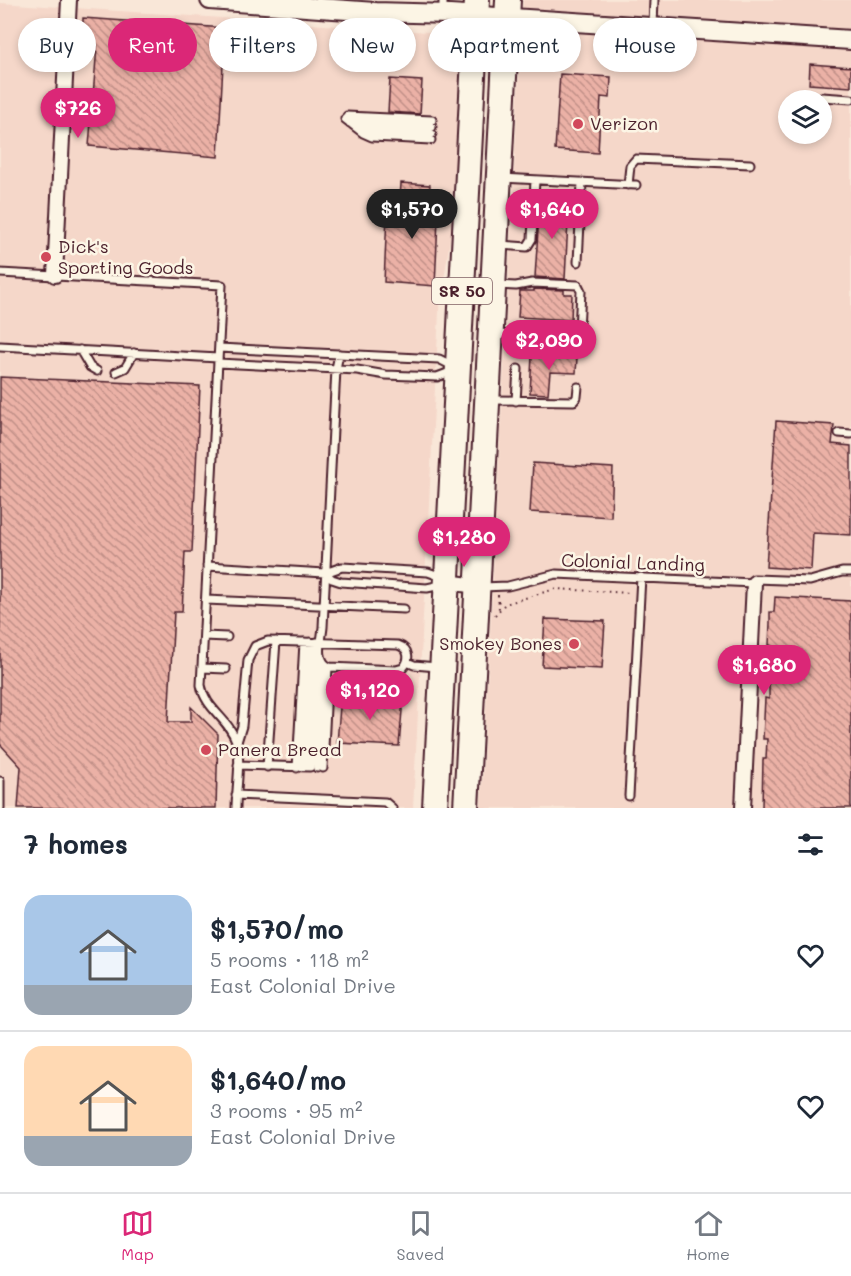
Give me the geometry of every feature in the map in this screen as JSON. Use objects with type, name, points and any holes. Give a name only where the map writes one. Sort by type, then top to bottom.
[{"type":"highway","name":"SR 50","points":[[436,807],[476,8]]},
{"type":"highway","name":"SR 50","points":[[466,808],[508,9]]},
{"type":"street","points":[[55,276],[69,0]]},
{"type":"street","points":[[210,0],[375,12],[443,7],[508,9],[593,20]]},
{"type":"street","points":[[697,30],[851,40]]},
{"type":"street","points":[[743,808],[754,581]]},
{"type":"street","points":[[447,582],[477,586]]},
{"type":"lane","points":[[653,18],[654,0]]},
{"type":"lane","points":[[832,98],[851,99]]},
{"type":"lane","points":[[347,119],[432,130],[372,137],[359,130],[347,119]]},
{"type":"lane","points":[[499,177],[632,185],[630,166],[636,159],[750,164]]},
{"type":"lane","points":[[495,245],[528,247],[532,239],[535,180]]},
{"type":"lane","points":[[578,262],[582,183]]},
{"type":"lane","points":[[0,273],[222,285],[201,686],[204,697],[231,730],[237,742]]},
{"type":"lane","points":[[491,334],[572,338],[579,330],[581,291],[578,285],[532,283],[516,286],[493,285]]},
{"type":"lane","points":[[0,346],[134,353],[437,377],[458,369]]},
{"type":"lane","points":[[219,348],[439,359],[458,369]]},
{"type":"lane","points":[[80,350],[90,367],[97,371]]},
{"type":"lane","points":[[116,372],[125,368],[134,353]]},
{"type":"lane","points":[[310,768],[313,642],[324,605],[336,369],[339,354]]},
{"type":"lane","points":[[516,400],[518,369]]},
{"type":"lane","points":[[487,400],[574,401],[578,387]]},
{"type":"lane","points":[[840,433],[851,434]]},
{"type":"lane","points":[[207,566],[325,573],[342,567],[428,572],[439,575],[447,582],[433,588],[341,582],[325,573]]},
{"type":"lane","name":"Colonial Landing","points":[[477,586],[508,586],[556,574],[810,581],[842,572],[851,572]]},
{"type":"lane","points":[[629,796],[641,577]]},
{"type":"lane","points":[[206,600],[404,609]]},
{"type":"lane","points":[[204,636],[227,637]]},
{"type":"lane","points":[[267,767],[276,641]]},
{"type":"lane","points":[[236,808],[237,742],[242,726],[249,655],[259,643],[276,641],[398,645],[406,649],[408,653],[407,662],[403,668],[396,670],[325,665]]},
{"type":"lane","points":[[310,768],[325,665],[313,642]]},
{"type":"lane","points":[[310,768],[313,642]]},
{"type":"lane","points":[[407,662],[418,666],[443,668]]},
{"type":"lane","points":[[202,668],[226,669]]},
{"type":"lane","points":[[238,765],[310,768]]},
{"type":"lane","points":[[0,781],[2,789],[0,808]]},
{"type":"lane","points":[[236,795],[385,802],[392,808]]},
{"type":"lane","points":[[313,808],[314,798]]},
{"type":"path","points":[[494,617],[505,604],[555,590],[631,593]]},
{"type":"shaded area","points":[[523,0],[851,0],[851,808],[481,808],[519,72],[581,72],[581,18],[522,18]]},
{"type":"shaded area","points":[[0,3],[222,18],[209,18],[209,72],[317,72],[317,24],[329,25],[329,72],[416,72],[416,31],[428,32],[428,72],[461,72],[453,220],[439,312],[413,808],[0,808]]},
{"type":"building","points":[[96,19],[108,20],[108,72],[197,72],[197,26],[209,27],[209,72],[223,72],[218,157],[89,146],[97,46]]},
{"type":"building","points":[[810,64],[851,67],[851,87],[809,84]]},
{"type":"building","name":"Verizon","points":[[560,74],[611,77],[610,98],[601,97],[598,153],[555,150]]},
{"type":"building","points":[[390,79],[422,81],[420,114],[388,112]]},
{"type":"building","points":[[401,183],[430,185],[428,218],[438,219],[435,286],[384,282],[387,215],[399,216]]},
{"type":"building","points":[[540,200],[569,202],[565,279],[535,277]]},
{"type":"building","points":[[534,289],[564,290],[564,294],[572,294],[571,320],[518,317],[520,291],[534,291]]},
{"type":"building","points":[[532,356],[577,358],[576,373],[550,372],[548,394],[530,393]]},
{"type":"building","points":[[0,377],[200,386],[192,552],[185,552],[182,612],[174,612],[168,722],[191,722],[191,707],[218,734],[216,808],[18,808],[21,767],[0,744]]},
{"type":"building","points":[[776,421],[834,425],[832,444],[851,446],[851,535],[813,533],[811,570],[766,567]]},
{"type":"building","points":[[533,463],[613,468],[611,517],[530,512]]},
{"type":"building","points":[[775,597],[851,601],[851,808],[762,808],[763,759],[766,759],[767,739],[763,739],[765,698],[769,699],[769,665],[771,666],[772,646],[769,645],[770,612],[774,612]]},
{"type":"building","name":"Smokey Bones","points":[[545,619],[605,621],[602,669],[542,666]]},
{"type":"building","points":[[341,695],[403,699],[399,746],[337,743]]},
{"type":"place","name":"Verizon","points":[[578,124]]},
{"type":"place","name":"Dick's Sporting Goods","points":[[46,257]]},
{"type":"place","name":"Smokey Bones","points":[[574,644]]},
{"type":"place","name":"Panera Bread","points":[[206,750]]}]
